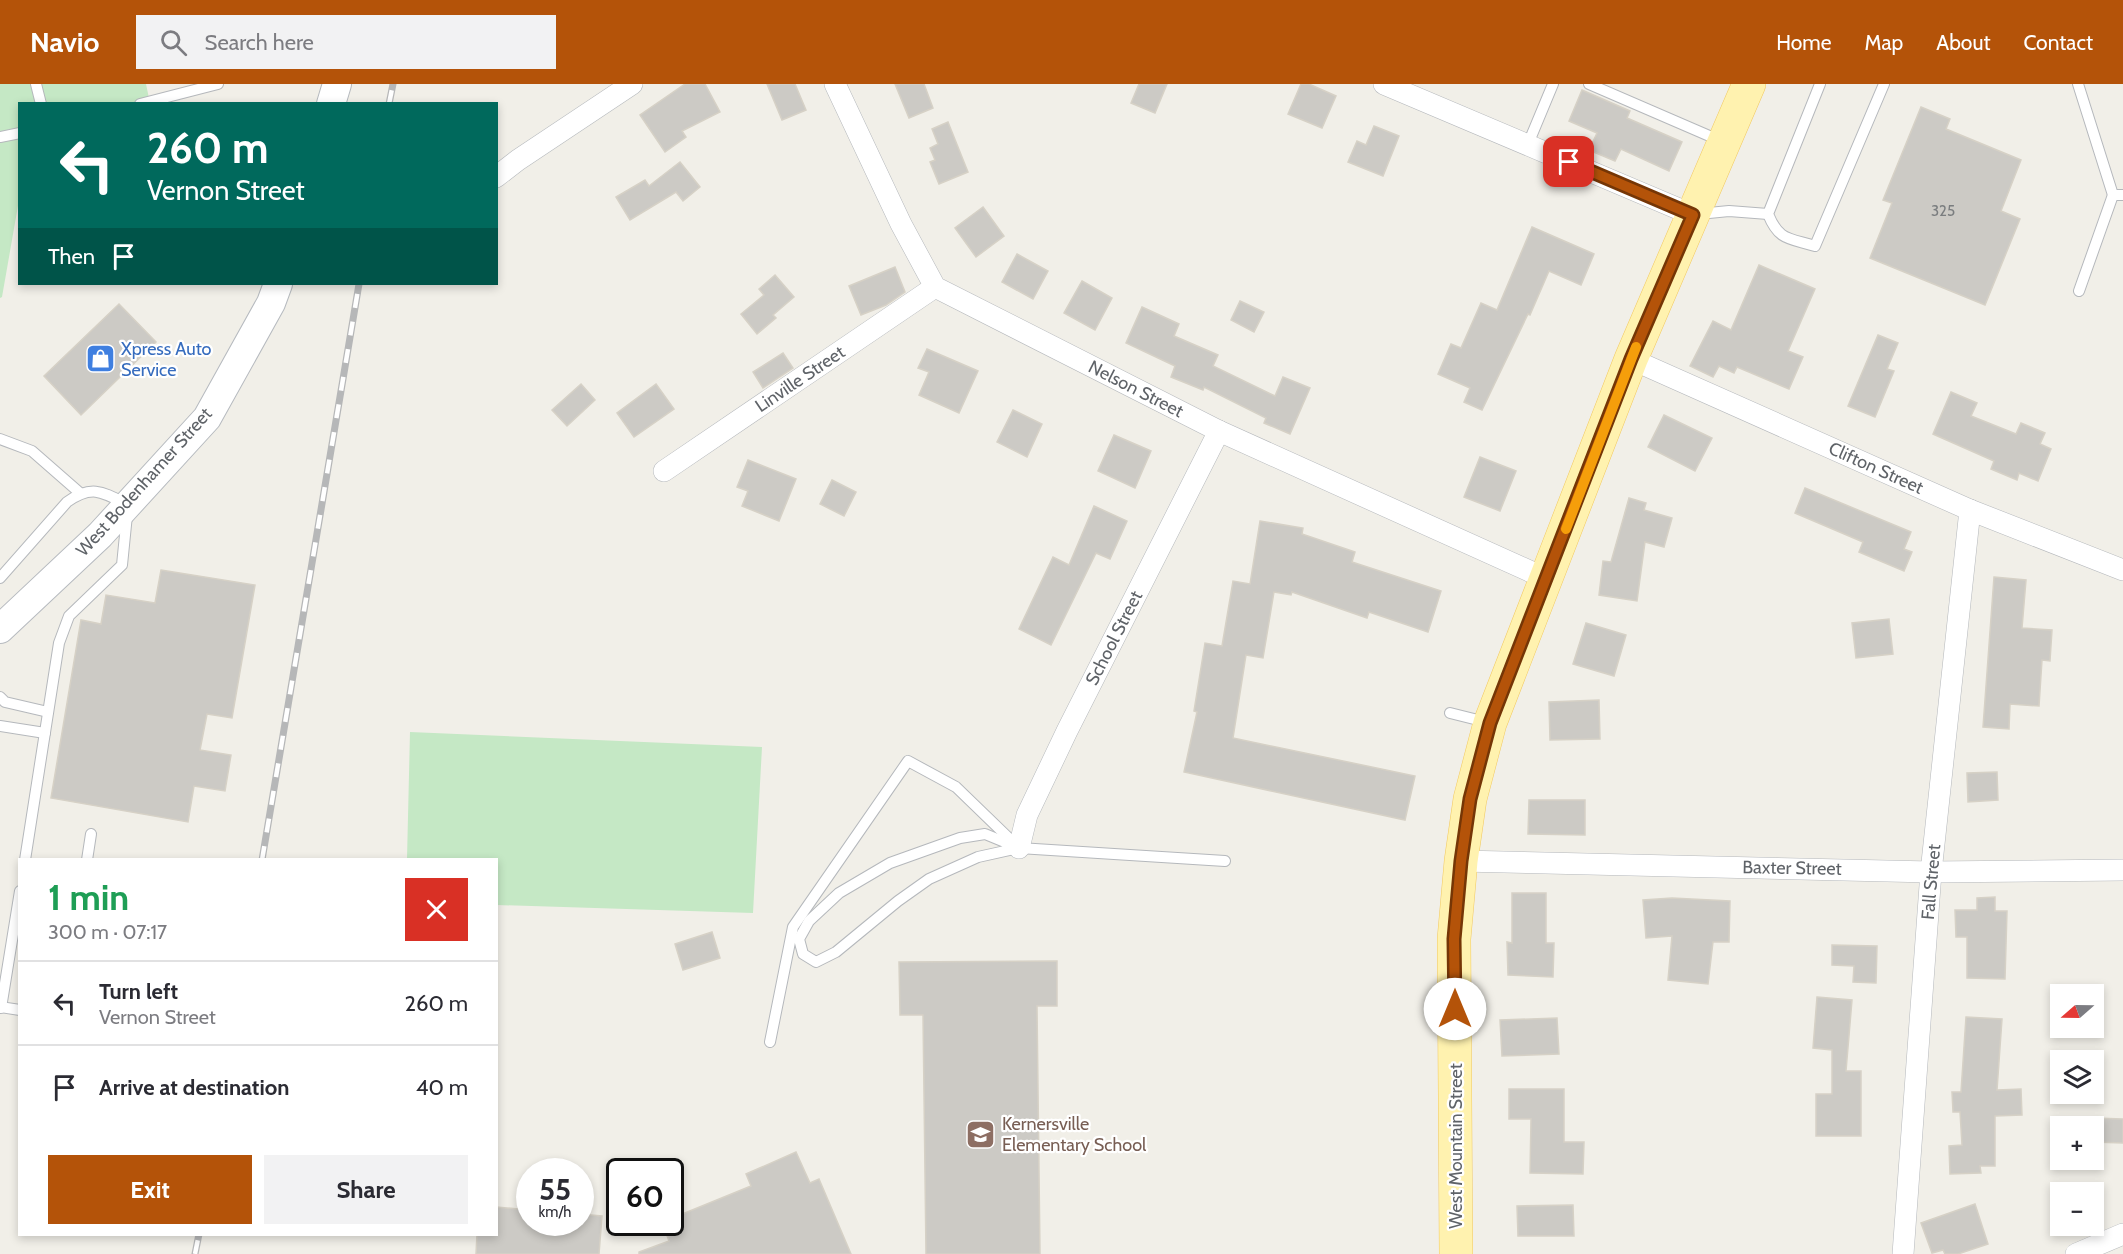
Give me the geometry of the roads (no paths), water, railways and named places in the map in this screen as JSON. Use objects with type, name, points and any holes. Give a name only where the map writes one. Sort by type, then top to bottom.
[{"type":"main road","points":[[332,102],[337,84]]},
{"type":"main road","name":"West Mountain Street","points":[[1456,1254],[1454,939],[1461,861],[1470,799],[1490,723],[1631,359],[1749,84]]},
{"type":"main road","name":"West Bodenhamer Street","points":[[0,629],[99,536],[207,418],[271,303],[278,285]]},
{"type":"street","points":[[498,175],[632,84]]},
{"type":"street","points":[[835,84],[901,224],[935,287]]},
{"type":"street","points":[[1384,84],[1693,215]]},
{"type":"street","name":"Nelson Street","points":[[935,287],[1219,431],[1547,579]]},
{"type":"street","name":"Linville Street","points":[[664,471],[935,287]]},
{"type":"street","name":"Clifton Street","points":[[1631,359],[1970,510],[2123,570]]},
{"type":"street","name":"School Street","points":[[1019,848],[1027,816],[1067,731],[1219,431]]},
{"type":"street","name":"Fall Street","points":[[1903,1254],[1931,872],[1970,510]]},
{"type":"street","name":"Baxter Street","points":[[1461,861],[1931,872],[2123,870]]},
{"type":"street","points":[[2076,1254],[2123,1234]]},
{"type":"lane","points":[[36,84],[40,102]]},
{"type":"lane","points":[[148,102],[218,84]]},
{"type":"lane","points":[[1528,144],[1553,84]]},
{"type":"lane","points":[[1589,84],[1724,143]]},
{"type":"lane","points":[[1820,84],[1768,214],[1775,231],[1815,246],[1884,84]]},
{"type":"lane","points":[[2076,85],[2118,195],[2079,291]]},
{"type":"lane","points":[[0,137],[18,133]]},
{"type":"lane","points":[[1693,215],[1729,211],[1768,214]]},
{"type":"lane","points":[[0,439],[32,451],[80,493]]},
{"type":"lane","points":[[0,578],[67,502],[80,493],[101,490],[128,505],[122,565],[69,616],[59,643],[24,858]]},
{"type":"lane","points":[[0,697],[5,702],[48,712]]},
{"type":"lane","points":[[1450,713],[1490,723]]},
{"type":"lane","points":[[0,726],[45,733]]},
{"type":"lane","points":[[770,1042],[793,927],[908,761],[956,787],[1019,848]]},
{"type":"lane","points":[[87,858],[91,834]]},
{"type":"lane","points":[[1019,848],[985,834],[960,838],[890,863],[839,893],[808,921],[799,939],[803,954],[816,962],[836,952],[898,900],[929,879],[978,857],[1019,848],[1225,861]]},
{"type":"lane","points":[[18,903],[0,1008],[18,1010]]},
{"type":"railway","points":[[389,102],[393,84]]},
{"type":"railway","points":[[262,858],[359,285]]},
{"type":"railway","points":[[195,1254],[199,1236]]},
{"type":"place","name":"Xpress Auto Service","points":[[100,359]]},
{"type":"place","name":"Kernersville Elementary School","points":[[981,1134]]}]
